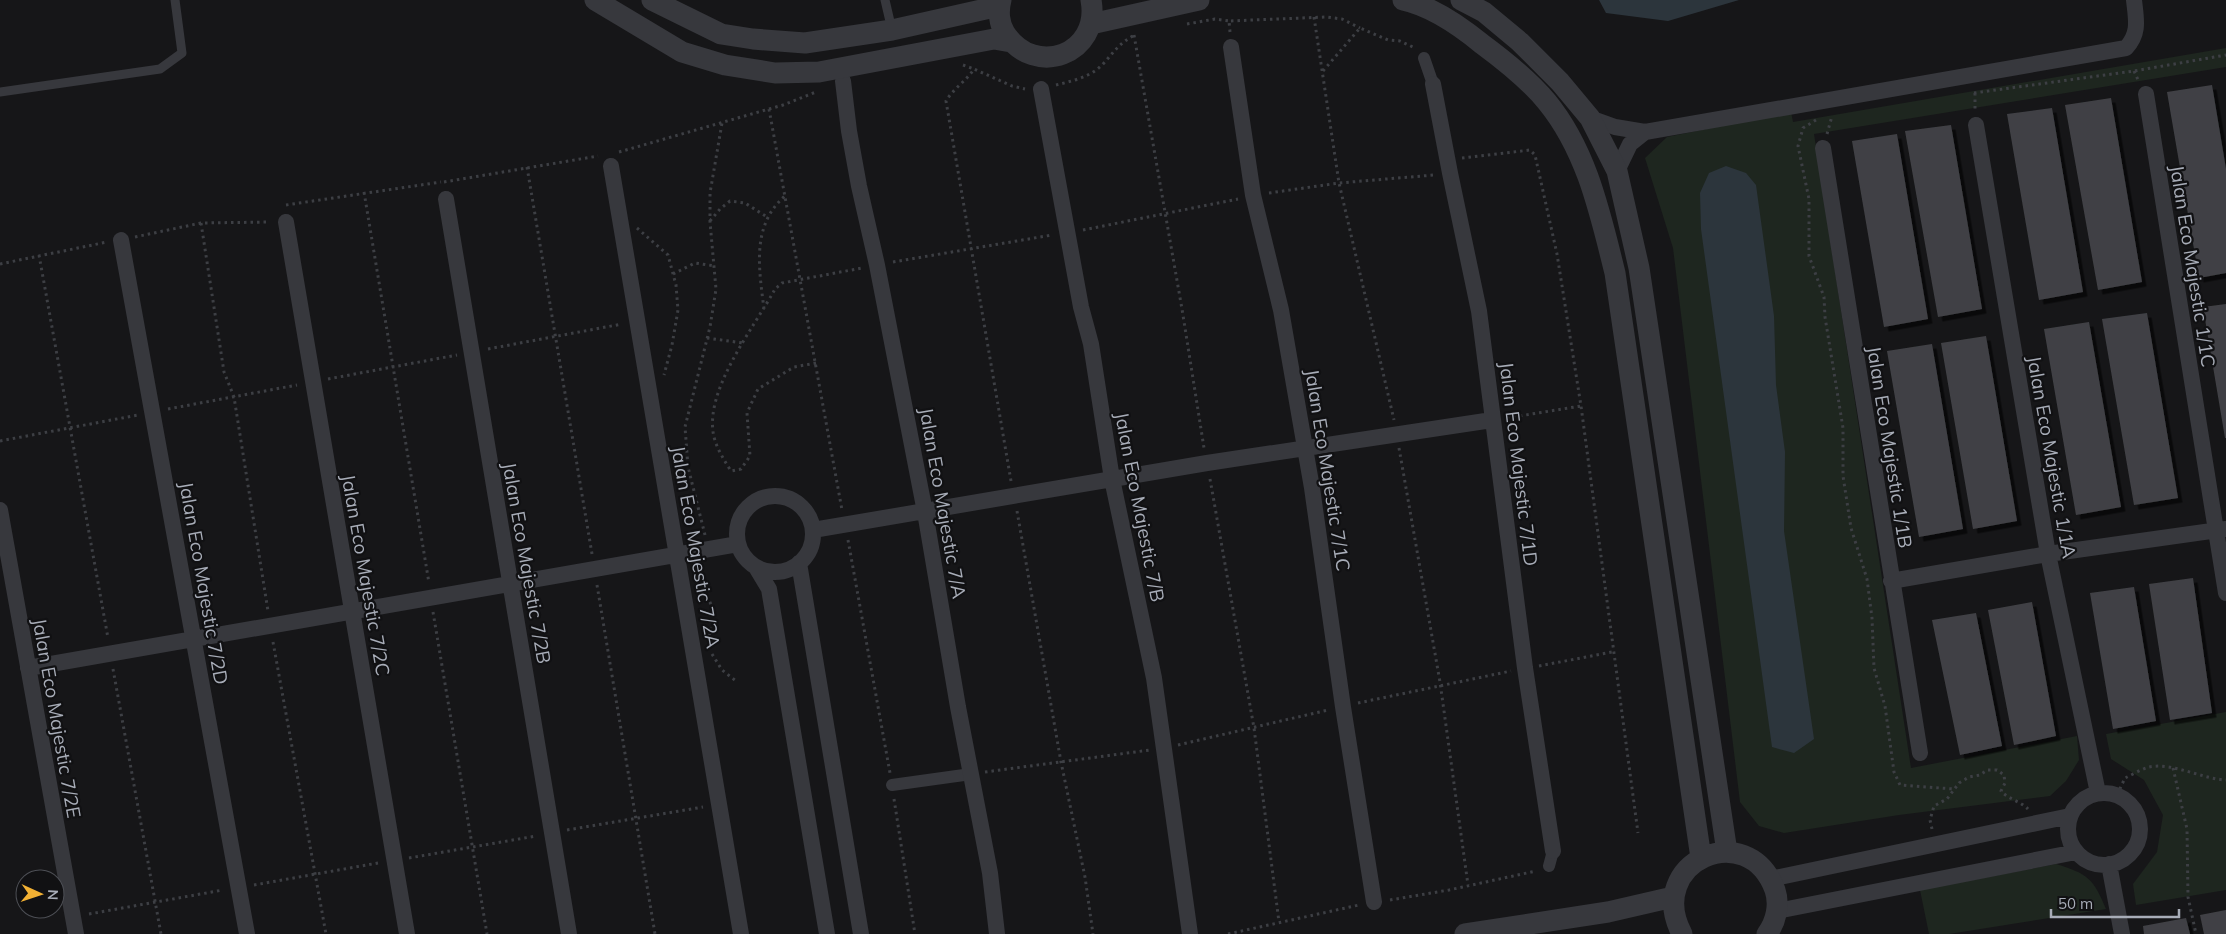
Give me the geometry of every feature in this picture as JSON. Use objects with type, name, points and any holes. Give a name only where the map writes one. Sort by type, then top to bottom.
[{"type":"street","points":[[595,0],[682,52],[725,65],[775,72],[819,72],[994,39],[1011,42]]},
{"type":"street","points":[[652,0],[721,34],[805,43],[892,30],[1000,3],[1003,30],[1011,42],[1022,51],[1035,56],[1049,58],[1063,55],[1076,48],[1085,37],[1091,24],[1093,10],[1091,0]]},
{"type":"street","points":[[1091,24],[1198,0]]},
{"type":"street","points":[[1403,0],[1413,2],[1462,28],[1506,62],[1547,102],[1577,148],[1597,200],[1615,273],[1701,858]]},
{"type":"street","points":[[1461,0],[1484,12],[1520,42],[1560,82],[1590,118],[1618,171],[1639,268],[1727,852]]},
{"type":"street","points":[[1590,118],[1615,127],[1645,132],[2126,48],[2133,40],[2137,28],[2134,0]]},
{"type":"street","name":"Jalan Eco Majestic 7/1C","points":[[1231,47],[1253,195],[1282,310],[1374,902]]},
{"type":"street","points":[[1424,58],[1434,84]]},
{"type":"street","name":"Jalan Eco Majestic 7/A","points":[[843,81],[849,132],[859,186],[878,265],[925,512],[958,707],[990,873],[998,934]]},
{"type":"street","name":"Jalan Eco Majestic 7/1D","points":[[1434,84],[1479,311],[1551,859]]},
{"type":"street","name":"Jalan Eco Majestic 7/B","points":[[1041,89],[1082,307],[1091,344],[1112,480],[1154,678],[1190,934]]},
{"type":"street","name":"Jalan Eco Majestic 1/1C","points":[[2146,94],[2220,530],[2226,593]]},
{"type":"street","name":"Jalan Eco Majestic 1/1A","points":[[1976,126],[2048,554],[2098,793]]},
{"type":"street","points":[[1618,171],[1630,144],[1645,132]]},
{"type":"street","name":"Jalan Eco Majestic 1/1B","points":[[1824,148],[1891,581],[1920,753]]},
{"type":"street","name":"Jalan Eco Majestic 7/2A","points":[[609,160],[650,400],[681,553],[741,934]]},
{"type":"street","name":"Jalan Eco Majestic 7/2B","points":[[446,199],[569,934]]},
{"type":"street","name":"Jalan Eco Majestic 7/2C","points":[[286,222],[407,934]]},
{"type":"street","name":"Jalan Eco Majestic 7/2D","points":[[121,240],[247,934]]},
{"type":"street","points":[[812,530],[1207,463],[1492,420]]},
{"type":"street","points":[[768,496],[780,496],[792,500],[802,508],[809,518],[812,530],[810,548],[799,563],[784,572],[766,572],[758,569],[748,562],[738,544],[736,531],[743,514],[756,500],[768,496]]},
{"type":"street","name":"Jalan Eco Majestic 7/2E","points":[[0,510],[76,934]]},
{"type":"street","points":[[1891,581],[2048,554],[2220,530]]},
{"type":"street","points":[[28,668],[738,544]]},
{"type":"street","points":[[799,563],[861,934]]},
{"type":"street","points":[[758,569],[769,589],[827,934]]},
{"type":"street","points":[[892,785],[971,774]]},
{"type":"street","points":[[2098,793],[2116,795],[2132,806],[2140,823],[2140,832],[2133,850],[2118,862],[2110,864],[2091,863],[2076,852],[2068,834],[2070,816],[2081,800],[2098,793]]},
{"type":"street","points":[[1770,879],[2070,816]]},
{"type":"street","points":[[1682,934],[1676,923],[1673,910],[1673,897],[1678,881],[1688,868],[1701,858],[1714,853],[1727,852],[1744,856],[1760,865],[1770,879],[1776,895],[1777,912],[1768,934]]},
{"type":"street","points":[[1777,912],[2076,852]]},
{"type":"street","points":[[2110,864],[2122,934]]},
{"type":"street","points":[[1465,934],[1608,912],[1673,897]]},
{"type":"lane","points":[[0,92],[160,69],[182,53],[175,0]]},
{"type":"lane","points":[[885,0],[892,30]]},
{"type":"path","points":[[1314,17],[1339,183],[1397,435],[1440,685],[1468,885]]},
{"type":"path","points":[[1231,47],[1230,21],[1314,17],[1342,19],[1388,40],[1400,41],[1420,50],[1424,58]]},
{"type":"path","points":[[1322,72],[1360,28]]},
{"type":"path","points":[[1134,35],[1254,728],[1279,922]]},
{"type":"path","points":[[1965,94],[2134,71],[2226,55]]},
{"type":"path","points":[[950,93],[946,101],[970,248],[1061,762],[1085,878],[1093,934]]},
{"type":"path","points":[[769,109],[892,785],[915,934]]},
{"type":"path","points":[[1842,114],[1814,120],[1803,128],[1798,146],[1809,199],[1809,256],[1824,297],[1825,318],[1843,428],[1843,476],[1848,510],[1851,528],[1867,579],[1872,618],[1874,668],[1885,706],[1894,772],[1900,785],[1916,788],[1954,789]]},
{"type":"path","points":[[443,182],[527,167],[609,160],[663,139],[722,123],[710,193],[710,222],[716,289],[707,338],[685,427],[688,467],[708,549]]},
{"type":"path","points":[[816,363],[794,367],[758,389],[747,413],[750,456],[741,469],[730,471],[720,455],[713,435],[714,404],[723,380],[743,343],[775,289],[782,283],[970,248],[1068,233],[1253,195],[1449,166],[1530,150],[1535,155],[1557,254],[1580,406],[1638,833]]},
{"type":"path","points":[[527,167],[655,934]]},
{"type":"path","points":[[364,192],[487,934]]},
{"type":"path","points":[[764,310],[759,246],[767,217],[776,204],[785,196]]},
{"type":"path","points":[[710,222],[720,208],[730,201],[745,203],[767,217]]},
{"type":"path","points":[[620,222],[635,227],[668,255],[673,274],[678,310],[672,345],[664,376],[650,400]]},
{"type":"path","points":[[201,223],[224,372],[234,397],[270,626],[326,934]]},
{"type":"path","points":[[0,264],[121,240]]},
{"type":"path","points":[[39,255],[161,934]]},
{"type":"path","points":[[673,274],[695,263],[715,266]]},
{"type":"path","points":[[707,338],[743,343]]},
{"type":"path","points":[[1492,420],[1580,406]]},
{"type":"path","points":[[681,553],[707,592],[712,607],[709,642]]},
{"type":"path","points":[[711,649],[712,656],[722,670],[736,681]]},
{"type":"path","points":[[971,774],[1165,748],[1440,685],[1612,652]]},
{"type":"path","points":[[2116,795],[2124,778],[2150,767],[2173,768],[2226,780]]},
{"type":"path","points":[[2173,768],[2187,830],[2188,897],[2196,934]]},
{"type":"path","points":[[1935,844],[1930,820],[1934,806],[1947,799],[1959,783],[1969,777],[1980,775],[1987,770],[1997,770],[2004,774],[2005,783],[2001,791],[2006,796],[2018,800],[2028,808],[2034,823]]},
{"type":"shaded area","points":[[1599,0],[1739,0],[1668,21],[1606,13]]},
{"type":"shaded area","points":[[2226,48],[2226,67],[1814,134],[1911,768],[2077,736],[2079,760],[2066,781],[2050,796],[1899,815],[1784,833],[1759,826],[1740,802],[1673,248],[1645,158],[1667,137],[1791,112],[1793,122]]},
{"type":"shaded area","points":[[1726,166],[1746,173],[1756,185],[1774,316],[1776,385],[1785,452],[1784,531],[1814,739],[1794,753],[1772,747],[1701,229],[1700,193],[1709,173]]},
{"type":"shaded area","points":[[2226,712],[2226,890],[2136,905],[2133,884],[2157,852],[2163,815],[2144,780],[2111,759],[2106,734]]},
{"type":"shaded area","points":[[2056,864],[2082,874],[2088,879],[2097,890],[2106,909],[1949,934],[1929,934],[1920,890]]},
{"type":"building","points":[[2212,85],[2226,169],[2226,273],[2199,278],[2167,92]]},
{"type":"building","points":[[2111,98],[2142,282],[2098,290],[2065,105]]},
{"type":"building","points":[[2052,108],[2083,292],[2039,300],[2007,114]]},
{"type":"building","points":[[1951,125],[1982,309],[1938,317],[1905,131]]},
{"type":"building","points":[[1897,134],[1928,319],[1884,327],[1852,141]]},
{"type":"building","points":[[2226,304],[2226,438],[2225,438],[2203,307]]},
{"type":"building","points":[[2147,313],[2178,498],[2134,505],[2102,319]]},
{"type":"building","points":[[2089,322],[2121,507],[2076,515],[2044,329]]},
{"type":"building","points":[[1986,336],[2017,521],[1973,529],[1941,343]]},
{"type":"building","points":[[1932,344],[1963,529],[1919,537],[1887,351]]},
{"type":"building","points":[[2193,578],[2212,713],[2170,720],[2149,584]]},
{"type":"building","points":[[2134,587],[2156,721],[2113,729],[2090,593]]},
{"type":"building","points":[[2032,602],[2056,736],[2014,745],[1988,610]]},
{"type":"building","points":[[1976,613],[2002,746],[1960,755],[1932,620]]},
{"type":"building","points":[[2226,910],[2226,934],[2204,934],[2200,915]]},
{"type":"building","points":[[2186,918],[2190,934],[2144,934],[2143,926]]}]
